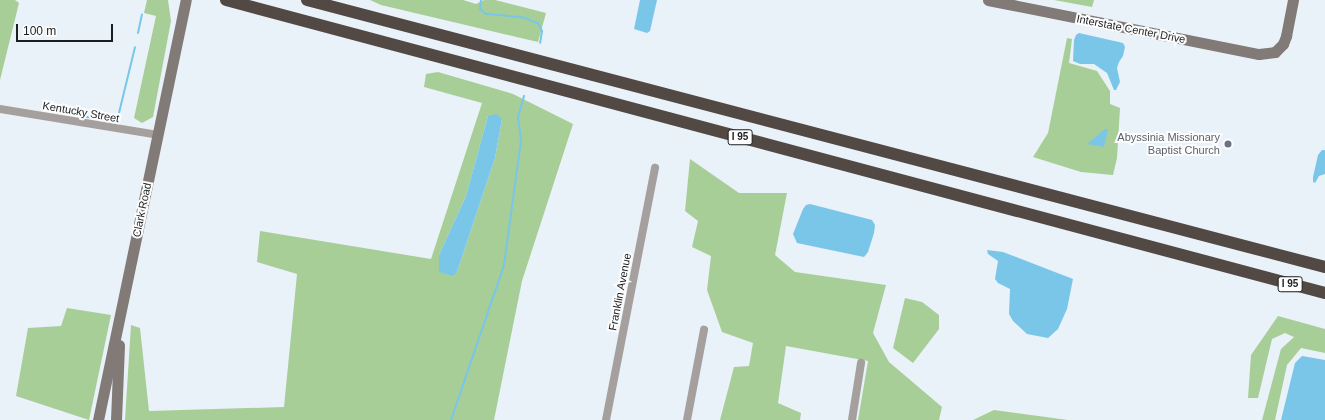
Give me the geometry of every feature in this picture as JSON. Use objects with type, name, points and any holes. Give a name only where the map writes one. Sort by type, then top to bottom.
[{"type":"highway","name":"I 95","points":[[226,0],[1325,293]]},
{"type":"highway","name":"I 95","points":[[307,0],[1325,267]]},
{"type":"street","name":"Clark Road","points":[[98,420],[186,0]]},
{"type":"street","name":"Interstate Center Drive","points":[[988,0],[1259,54],[1275,52],[1279,48],[1286,36],[1293,0]]},
{"type":"street","name":"Kentucky Street","points":[[0,109],[158,136]]},
{"type":"street","name":"Franklin Avenue","points":[[606,420],[655,168]]},
{"type":"street","points":[[116,420],[120,317]]},
{"type":"street","points":[[687,420],[704,330]]},
{"type":"street","points":[[852,420],[861,363]]},
{"type":"green space","points":[[0,0],[15,0],[19,3],[0,80]]},
{"type":"green space","points":[[147,0],[168,0],[171,21],[153,117],[142,123],[134,118],[156,16],[144,13]]},
{"type":"green space","points":[[370,0],[463,0],[476,4],[484,0],[495,0],[546,13],[538,42],[381,5]]},
{"type":"green space","points":[[1054,0],[1094,0],[1092,7]]},
{"type":"green space","points":[[1067,38],[1072,39],[1069,63],[1097,71],[1110,91],[1110,104],[1120,108],[1117,158],[1113,175],[1081,172],[1033,157],[1048,133]]},
{"type":"green space","points":[[438,72],[513,94],[573,124],[522,281],[494,420],[125,420],[131,325],[140,328],[149,411],[284,407],[297,274],[257,262],[260,231],[431,259],[482,103],[424,87],[426,74]],"holes":[[[488,116],[502,119],[495,158],[457,272],[439,255],[466,196]]]},
{"type":"green space","points":[[690,159],[739,193],[787,193],[775,255],[795,272],[886,285],[873,333],[889,362],[942,407],[939,420],[858,420],[868,361],[786,346],[778,403],[801,413],[800,420],[720,420],[734,367],[749,366],[753,343],[722,332],[707,290],[711,256],[692,247],[698,221],[685,211]]},
{"type":"green space","points":[[905,298],[922,302],[939,315],[939,329],[913,363],[893,348]]},
{"type":"green space","points":[[67,308],[111,315],[89,420],[16,396],[28,328],[61,326]]},
{"type":"green space","points":[[1278,316],[1325,329],[1325,353],[1301,348],[1287,365],[1275,420],[1262,420],[1281,349],[1294,337],[1285,333],[1272,339],[1258,398],[1248,398],[1251,355]]},
{"type":"green space","points":[[994,410],[1068,420],[973,420]]},
{"type":"water","points":[[640,0],[657,0],[650,31],[647,33],[634,29]]},
{"type":"water","points":[[1079,33],[1123,43],[1125,47],[1123,56],[1117,68],[1120,82],[1116,90],[1114,90],[1107,73],[1094,64],[1080,64],[1073,61],[1074,40],[1076,35]]},
{"type":"water","points":[[496,114],[502,119],[495,158],[457,272],[453,276],[439,272],[439,255],[466,196],[488,116]]},
{"type":"water","points":[[1105,129],[1108,129],[1104,147],[1087,144]]},
{"type":"water","points":[[1322,150],[1325,150],[1325,174],[1319,176],[1315,183],[1313,182],[1313,177],[1318,155]]},
{"type":"water","points":[[810,204],[872,220],[875,225],[874,233],[868,252],[864,257],[797,243],[793,234],[803,209],[806,205]]},
{"type":"water","points":[[987,250],[1003,252],[1073,279],[1067,309],[1058,329],[1048,338],[1027,334],[1013,321],[1009,314],[1010,289],[998,283],[995,279],[998,261],[988,254]]},
{"type":"water","points":[[1302,356],[1325,360],[1325,420],[1281,420],[1295,363]]},
{"type":"waterway","points":[[481,0],[480,9],[486,14],[522,17],[538,23],[542,31],[540,43]]},
{"type":"waterway","points":[[138,33],[142,14]]},
{"type":"waterway","points":[[73,115],[117,121],[135,47]]},
{"type":"waterway","points":[[451,420],[504,265],[521,141],[518,117],[524,96]]},
{"type":"place","name":"Abyssinia Missionary Baptist Church","points":[[1228,144]]}]
